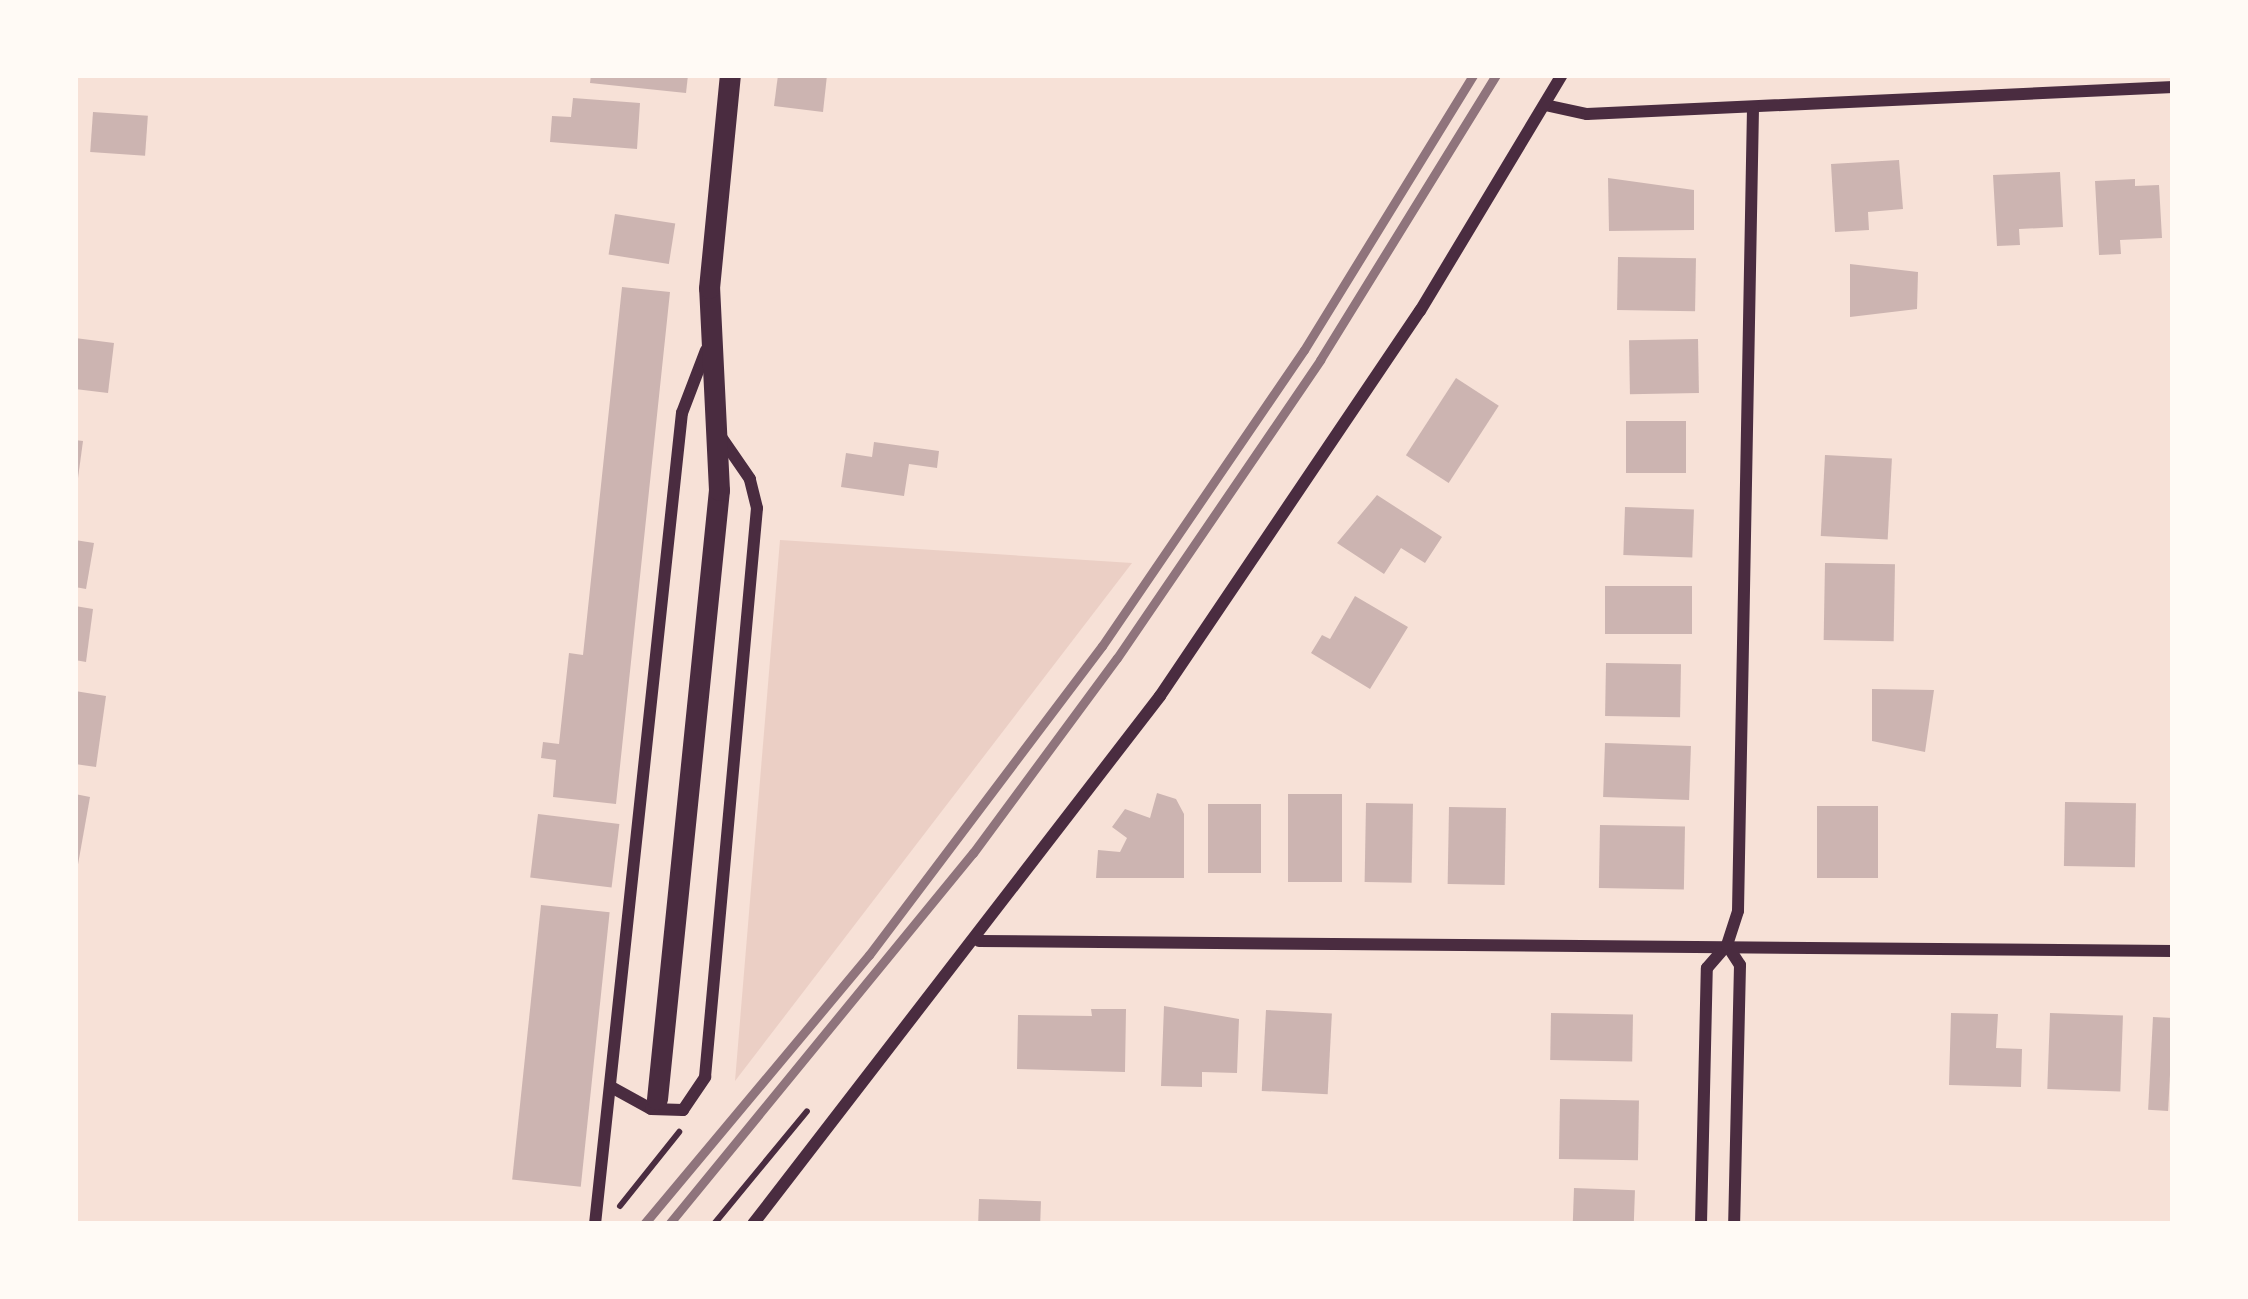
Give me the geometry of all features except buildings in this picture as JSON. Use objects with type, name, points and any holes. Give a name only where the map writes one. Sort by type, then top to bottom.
[{"type":"main road","points":[[657,1100],[719,490],[709,344],[730,75]]},
{"type":"street","points":[[753,1224],[979,940],[1295,499],[1562,75]]},
{"type":"street","points":[[1545,105],[1587,114],[2173,87]]},
{"type":"street","points":[[1701,1224],[1707,968],[1727,945],[1738,910],[1753,107]]},
{"type":"street","points":[[595,1224],[682,413],[709,344]]},
{"type":"street","points":[[613,1088],[651,1109],[683,1110],[705,1077],[758,508],[750,479],[714,426]]},
{"type":"street","points":[[979,940],[2173,951]]},
{"type":"street","points":[[1727,945],[1740,965],[1735,1224]]},
{"type":"path","points":[[714,1224],[815,1102]]},
{"type":"path","points":[[613,1215],[678,1134],[683,1110]]},
{"type":"shaded area","points":[[780,540],[1132,563],[735,1081]]},
{"type":"railway","points":[[644,1224],[869,955],[1102,646],[1304,350],[1473,75]]},
{"type":"railway","points":[[669,1224],[973,853],[1117,658],[1320,360],[1496,75]]}]
